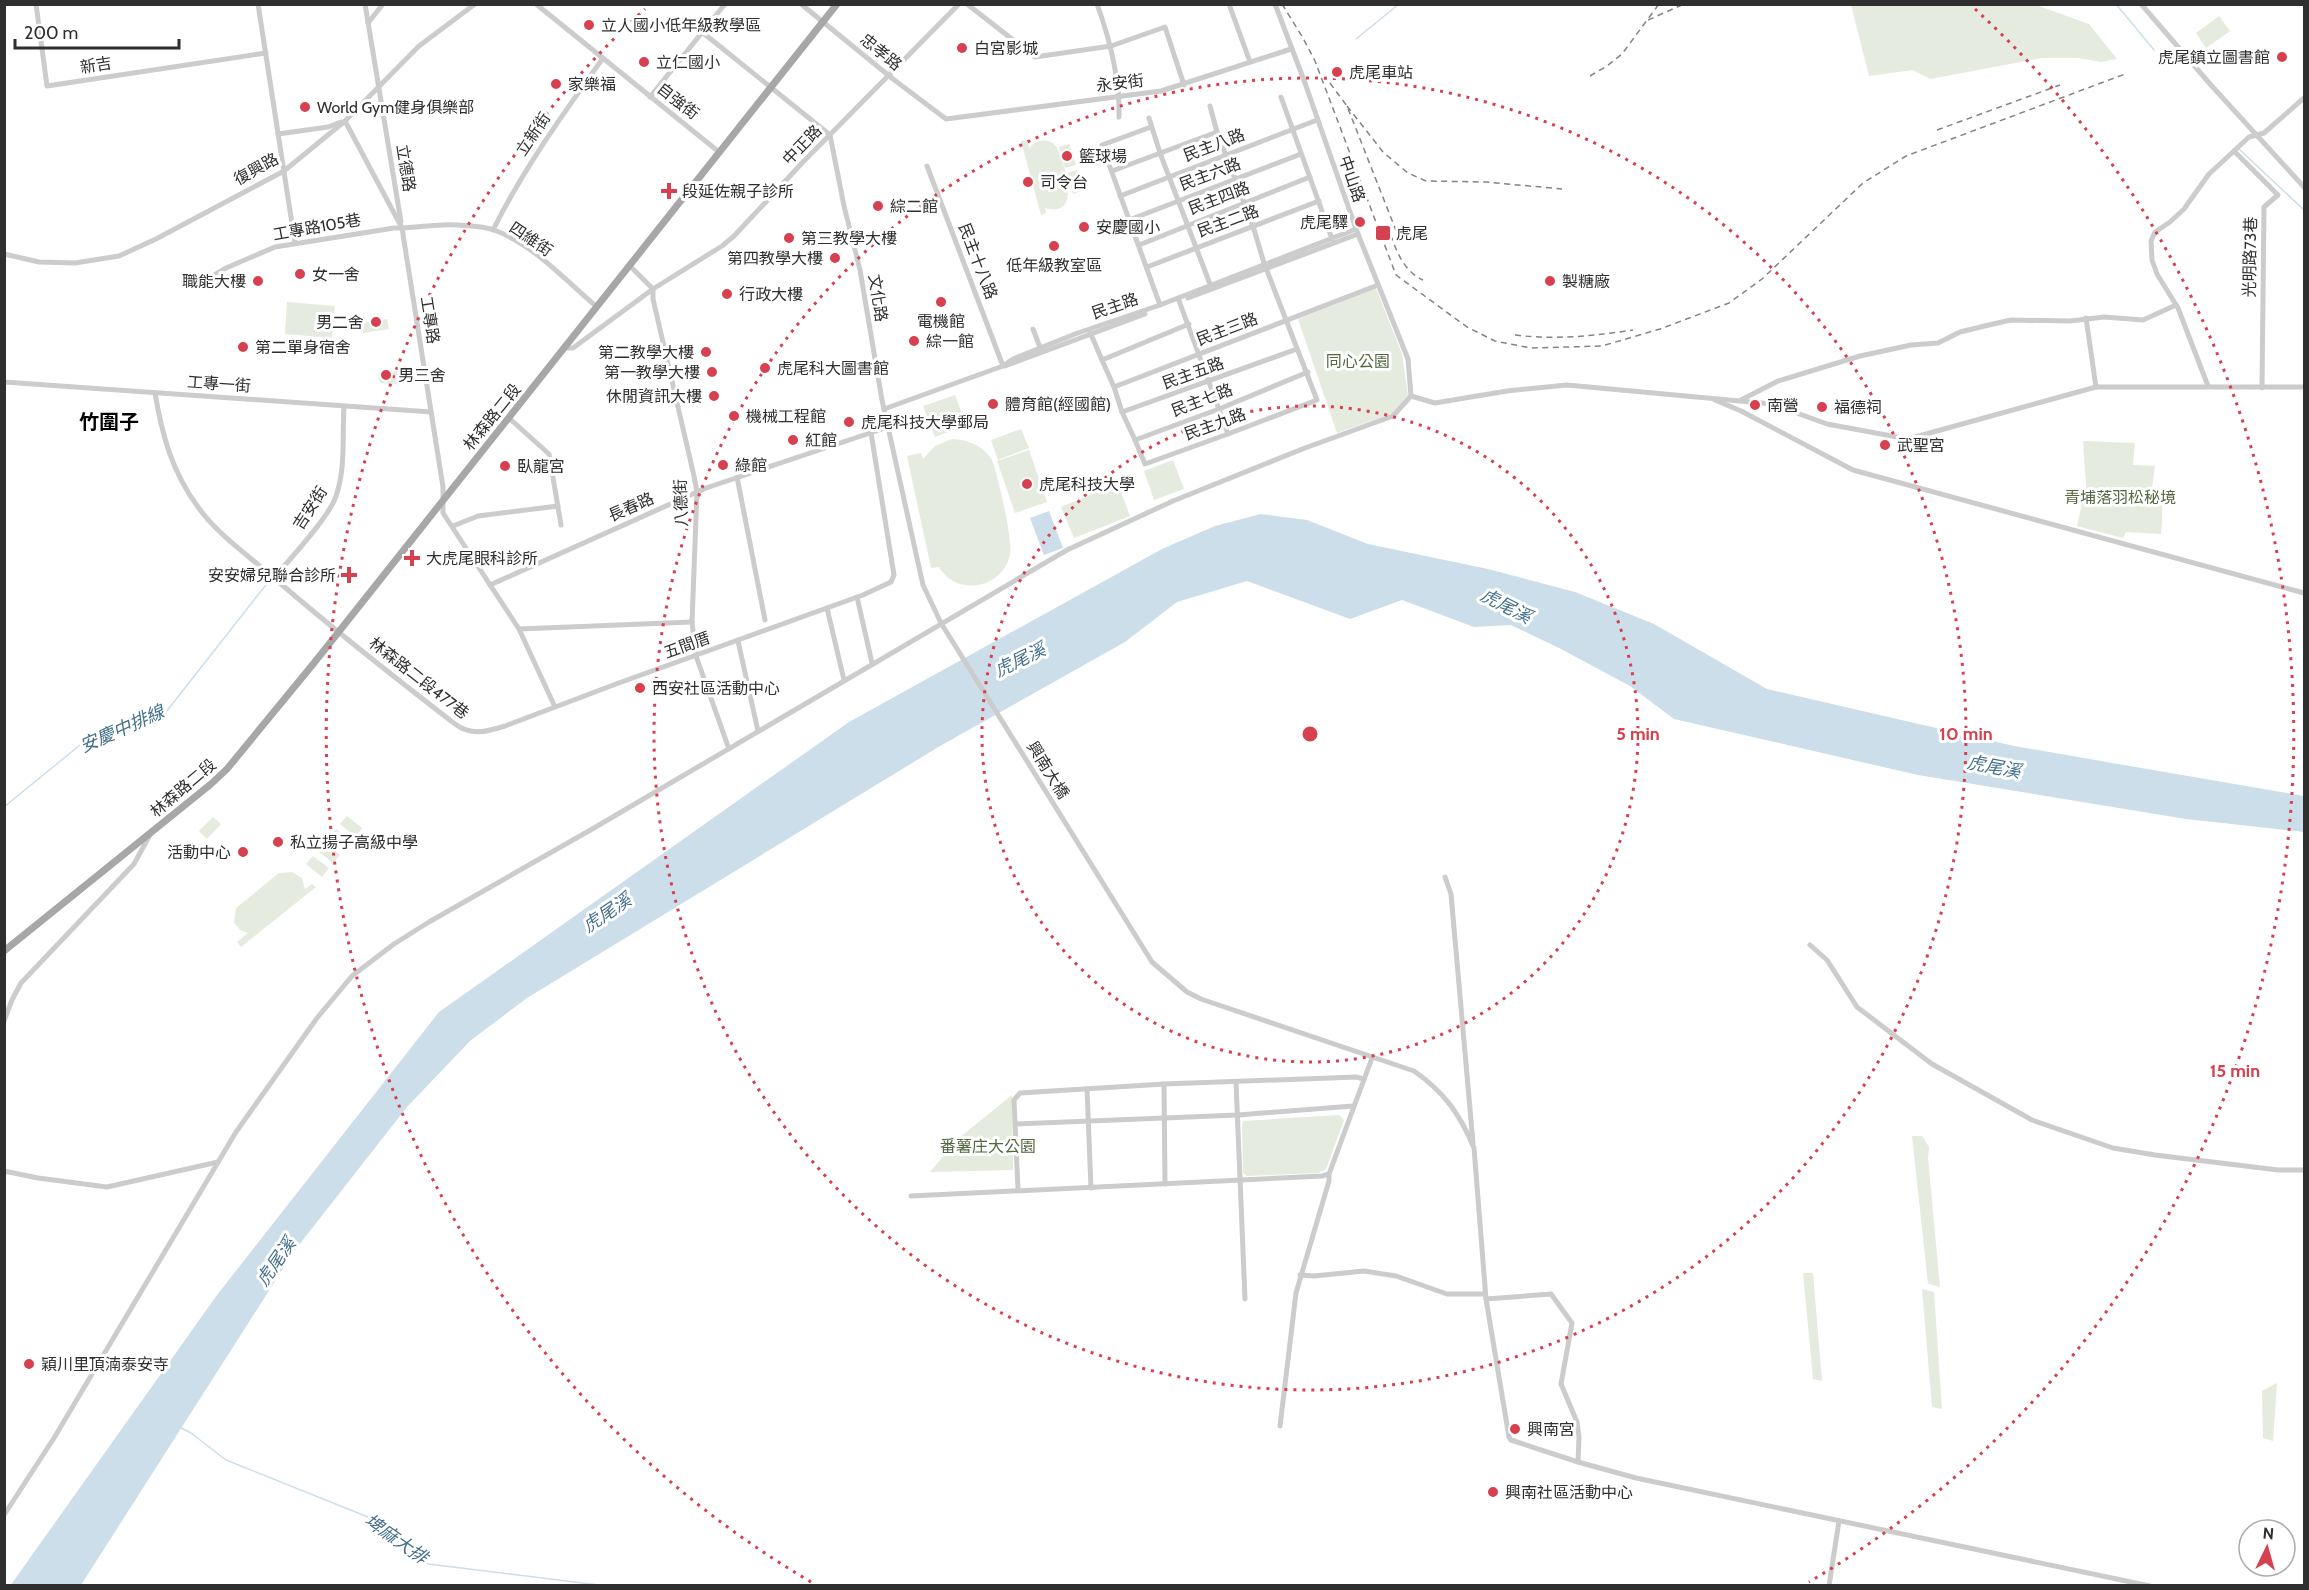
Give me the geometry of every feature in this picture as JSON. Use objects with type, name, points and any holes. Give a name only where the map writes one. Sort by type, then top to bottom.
[{"type":"main road","name":"林森路二段","points":[[4,951],[227,769],[837,4]]},
{"type":"street","name":"新吉","points":[[36,4],[47,87],[266,52]]},
{"type":"street","points":[[258,4],[295,243]]},
{"type":"street","name":"立德路","points":[[365,4],[402,228]]},
{"type":"street","points":[[369,23],[383,4]]},
{"type":"street","name":"復興路","points":[[4,254],[28,260],[64,264],[119,256],[156,239],[284,171],[345,120],[419,46],[475,4]]},
{"type":"street","name":"自強街","points":[[536,4],[719,152]]},
{"type":"street","points":[[650,97],[725,4]]},
{"type":"street","name":"忠孝路","points":[[801,4],[888,75],[946,118]]},
{"type":"street","name":"中正路","points":[[563,348],[573,348],[652,289],[722,246],[734,236],[959,4]]},
{"type":"street","points":[[967,4],[1035,57],[1110,46],[1165,27],[1184,85]]},
{"type":"street","points":[[1097,4],[1110,46],[1119,97],[1119,117]]},
{"type":"street","points":[[1228,4],[1250,62]]},
{"type":"street","name":"中山路","points":[[1275,4],[1357,232],[1408,359],[1412,396]]},
{"type":"street","points":[[2141,4],[2304,187]]},
{"type":"street","points":[[702,32],[830,135]]},
{"type":"street","name":"永安街","points":[[946,118],[1161,92],[1291,49]]},
{"type":"street","name":"立新街","points":[[493,230],[518,181],[546,137],[603,58]]},
{"type":"street","points":[[1281,97],[1332,241]]},
{"type":"street","points":[[2208,386],[2176,305],[2157,274],[2152,260],[2151,241],[2155,232],[2170,222],[2184,208],[2209,174],[2249,137],[2264,133],[2304,98]]},
{"type":"street","points":[[1210,106],[1217,132],[1253,226],[1265,266],[1308,372]]},
{"type":"street","points":[[1149,117],[1160,153],[1210,284]]},
{"type":"street","points":[[278,134],[328,127],[345,120]]},
{"type":"street","name":"工專路","points":[[345,120],[402,228],[445,498],[443,513],[519,628],[555,706]]},
{"type":"street","name":"民主八路","points":[[1120,196],[1317,120]]},
{"type":"street","points":[[1151,127],[1102,145],[1160,305]]},
{"type":"street","points":[[1112,171],[1217,132]]},
{"type":"street","name":"文化路","points":[[830,135],[860,270],[884,410],[923,585],[941,623]]},
{"type":"street","name":"光明路73巷","points":[[2234,151],[2278,195],[2264,207],[2262,388]]},
{"type":"street","name":"民主六路","points":[[1129,220],[1301,154]]},
{"type":"street","name":"民主十八路","points":[[927,166],[1003,366]]},
{"type":"street","name":"民主四路","points":[[1139,245],[1310,177]]},
{"type":"street","name":"民主二路","points":[[1147,267],[1319,201]]},
{"type":"street","name":"四維街","points":[[402,228],[455,225],[493,230],[534,253],[597,307]]},
{"type":"street","name":"工專路105巷","points":[[208,279],[275,247],[402,228]]},
{"type":"street","name":"民主路","points":[[884,410],[1003,366],[1012,359],[1179,299],[1210,284],[1357,232]]},
{"type":"street","points":[[629,265],[652,289]]},
{"type":"street","points":[[1135,440],[1090,332],[1265,266]]},
{"type":"street","name":"民主三路","points":[[1114,387],[1378,285]]},
{"type":"street","name":"八德街","points":[[652,289],[697,492],[692,622],[696,656],[729,749]]},
{"type":"street","points":[[1179,299],[1228,434]]},
{"type":"street","points":[[1741,400],[1788,378],[1860,356],[1911,345],[1938,343],[1960,332],[2011,320],[2070,321],[2086,318],[2143,320],[2176,305]]},
{"type":"street","points":[[2086,318],[2096,387]]},
{"type":"street","points":[[1102,360],[1189,324]]},
{"type":"street","points":[[1033,329],[1041,350]]},
{"type":"street","name":"民主五路","points":[[1122,412],[1297,349]]},
{"type":"street","name":"民主九路","points":[[1135,440],[1145,464],[1317,400],[1308,372]]},
{"type":"street","name":"民主七路","points":[[1135,440],[1220,409],[1308,372]]},
{"type":"street","name":"工專一街","points":[[4,382],[431,412]]},
{"type":"street","points":[[4,1515],[54,1438],[236,1132],[317,1018],[351,976],[394,944],[429,922],[1067,550],[1173,501],[1305,448],[1393,416],[1412,396],[1435,403],[1507,391],[1567,385],[1741,400],[1772,404],[1827,424],[1908,439],[2096,387],[2304,387]]},
{"type":"street","points":[[155,393],[166,444],[181,480],[198,508],[217,528],[338,632]]},
{"type":"street","points":[[1709,398],[1741,411],[1853,470],[2304,592]]},
{"type":"street","name":"吉安街","points":[[274,578],[336,498],[342,463],[344,407]]},
{"type":"street","points":[[509,418],[549,454],[561,525]]},
{"type":"street","name":"長春路","points":[[490,585],[697,492],[888,427]]},
{"type":"street","points":[[844,680],[827,608],[891,582],[894,575],[871,433]]},
{"type":"street","points":[[737,477],[765,620]]},
{"type":"street","points":[[453,526],[478,516],[558,506]]},
{"type":"street","points":[[857,597],[872,663]]},
{"type":"street","name":"五間厝","points":[[555,706],[827,608]]},
{"type":"street","points":[[519,628],[692,622]]},
{"type":"street","name":"興南大橋","points":[[941,623],[1152,962],[1187,992],[1414,1071],[1445,1096],[1466,1128],[1474,1148]]},
{"type":"street","name":"林森路二段477巷","points":[[338,632],[463,730],[471,733],[496,729],[555,706]]},
{"type":"street","points":[[738,641],[758,731]]},
{"type":"street","points":[[5,1020],[21,983],[135,864],[152,832]]},
{"type":"street","points":[[1445,877],[1451,894],[1485,1296],[1511,1440],[1636,1478],[2150,1586]]},
{"type":"street","points":[[1810,945],[1827,960],[1857,1006],[1932,1064],[2032,1120],[2113,1148],[2278,1170],[2304,1170]]},
{"type":"street","points":[[1280,1426],[1300,1275],[1329,1181],[1329,1174],[1372,1058]]},
{"type":"street","points":[[1018,1190],[1014,1100],[1020,1093],[1164,1084],[1356,1077],[1365,1079]]},
{"type":"street","points":[[1236,1082],[1245,1299]]},
{"type":"street","points":[[1164,1084],[1166,1184]]},
{"type":"street","points":[[1087,1089],[1091,1188]]},
{"type":"street","points":[[1015,1124],[1238,1115],[1353,1106]]},
{"type":"street","points":[[4,1171],[107,1187],[218,1162]]},
{"type":"street","points":[[911,1196],[1329,1174]]},
{"type":"street","points":[[1300,1275],[1314,1276],[1364,1271],[1395,1276],[1447,1294],[1485,1296],[1551,1294],[1572,1323],[1561,1384],[1577,1422],[1578,1462]]},
{"type":"street","points":[[1829,1586],[1839,1521]]},
{"type":"green space","points":[[1851,5],[2036,5],[2089,24],[2117,59],[2101,62],[2078,58],[2042,58],[1930,79],[1913,70],[1869,76]]},
{"type":"green space","points":[[2219,16],[2230,31],[2206,48],[2196,33]]},
{"type":"green space","points":[[1027,140],[1029,148],[1042,141],[1056,146],[1066,176],[1068,198],[1064,205],[1057,209],[1045,208],[1046,213],[1041,215],[1021,141]]},
{"type":"green space","name":"籃球場","points":[[1069,144],[1076,165],[1065,168],[1059,147]]},
{"type":"green space","name":"籃球場","points":[[1077,170],[1084,190],[1073,194],[1067,173]]},
{"type":"green space","name":"同心公園","points":[[1376,288],[1402,354],[1408,395],[1392,414],[1337,433],[1298,319]]},
{"type":"green space","points":[[287,302],[335,306],[332,338],[285,334]]},
{"type":"green space","points":[[387,319],[389,329],[363,333],[362,323]]},
{"type":"green space","points":[[397,371],[398,384],[380,383],[378,374]]},
{"type":"green space","points":[[955,395],[966,425],[935,437],[923,406]]},
{"type":"green space","points":[[1021,429],[1029,448],[998,460],[991,440]]},
{"type":"green space","points":[[952,439],[975,444],[992,460],[1007,523],[1010,555],[1005,567],[989,582],[978,585],[956,583],[939,567],[931,568],[907,456],[921,453],[923,459],[935,446]]},
{"type":"green space","name":"青埔落羽松秘境","points":[[2083,441],[2135,443],[2133,465],[2155,466],[2152,488],[2161,503],[2161,534],[2126,532],[2123,538],[2077,526],[2082,503],[2087,501]]},
{"type":"green space","points":[[1029,450],[1047,502],[1015,513],[997,461]]},
{"type":"green space","points":[[1173,460],[1184,489],[1154,500],[1144,471]]},
{"type":"green space","points":[[1118,484],[1130,516],[1074,538],[1061,507]]},
{"type":"green space","points":[[347,816],[362,828],[356,837],[340,824]]},
{"type":"green space","points":[[213,817],[221,824],[207,839],[199,831]]},
{"type":"green space","points":[[336,829],[352,842],[345,850],[330,837]]},
{"type":"green space","points":[[325,842],[340,855],[333,863],[318,851]]},
{"type":"green space","points":[[313,856],[329,868],[322,877],[306,864]]},
{"type":"green space","points":[[292,872],[302,878],[305,889],[312,884],[316,887],[241,947],[237,942],[248,933],[240,930],[234,922],[236,908],[279,873]]},
{"type":"green space","name":"番薯庄大公園","points":[[1012,1095],[1013,1170],[930,1172],[959,1138]]},
{"type":"green space","points":[[1339,1115],[1344,1120],[1326,1169],[1319,1173],[1247,1176],[1243,1173],[1242,1124],[1244,1121]]},
{"type":"green space","points":[[1912,1136],[1922,1136],[1929,1147],[1928,1158],[1940,1287],[1928,1284]]},
{"type":"green space","points":[[1803,1273],[1813,1273],[1822,1381],[1813,1379]]},
{"type":"green space","points":[[1922,1289],[1934,1292],[1942,1409],[1932,1407]]},
{"type":"green space","points":[[2277,1383],[2273,1441],[2263,1438],[2262,1391]]},
{"type":"water","points":[[1049,511],[1063,548],[1044,555],[1030,518]]},
{"type":"water","name":"虎尾溪","points":[[1261,514],[1307,520],[1368,544],[1488,569],[1575,592],[1654,624],[1767,689],[2014,746],[2304,796],[2304,832],[2186,819],[1918,775],[1674,719],[1630,686],[1511,625],[1474,627],[1402,600],[1350,619],[1247,581],[1177,602],[1125,642],[940,746],[527,998],[470,1041],[407,1107],[295,1250],[81,1585],[10,1586],[217,1295],[439,1012],[849,722],[1162,549],[1215,526]]},
{"type":"waterway","name":"安慶中排線","points":[[1356,39],[1399,4]]},
{"type":"waterway","name":"安慶中排線","points":[[2116,4],[2154,50]]},
{"type":"waterway","name":"安慶中排線","points":[[2239,149],[2304,210]]},
{"type":"waterway","name":"安慶中排線","points":[[4,807],[80,745],[166,712],[269,581]]},
{"type":"waterway","name":"埤麻大排","points":[[181,1428],[226,1460],[368,1517],[428,1564],[607,1586]]},
{"type":"railway","points":[[1282,4],[1315,61],[1396,275],[1467,327],[1495,341],[1531,348],[1602,346],[1660,329],[1729,303],[1762,279],[1863,183],[1906,156],[2125,74]]},
{"type":"railway","points":[[1590,76],[1622,54],[1659,4]]},
{"type":"railway","points":[[1648,20],[1684,4]]},
{"type":"railway","points":[[1330,83],[1347,106],[1397,233]]},
{"type":"railway","points":[[1937,130],[2060,85]]},
{"type":"railway","points":[[1347,106],[1383,152],[1408,173],[1426,181],[1486,182],[1562,189]]},
{"type":"railway","points":[[1387,225],[1404,264],[1415,276],[1423,280]]},
{"type":"railway","points":[[1515,335],[1574,337],[1633,330]]},
{"type":"place","name":"立人國小低年級教學區","points":[[589,25]]},
{"type":"place","name":"白宮影城","points":[[962,48]]},
{"type":"place","name":"虎尾鎮立圖書館","points":[[2282,57]]},
{"type":"place","name":"立仁國小","points":[[644,62]]},
{"type":"place","name":"虎尾車站","points":[[1337,72]]},
{"type":"place","name":"家樂福","points":[[556,84]]},
{"type":"place","name":"World Gym健身俱樂部","points":[[305,107]]},
{"type":"place","name":"籃球場","points":[[1067,156]]},
{"type":"place","name":"司令台","points":[[1028,182]]},
{"type":"place","name":"段延佐親子診所","points":[[669,191]]},
{"type":"place","name":"綜二館","points":[[878,206]]},
{"type":"place","name":"虎尾驛","points":[[1360,222]]},
{"type":"place","name":"安慶國小","points":[[1084,227]]},
{"type":"place","name":"虎尾","points":[[1383,233]]},
{"type":"place","name":"第三教學大樓","points":[[789,238]]},
{"type":"place","name":"低年級教室區","points":[[1054,246]]},
{"type":"place","name":"第四教學大樓","points":[[835,258]]},
{"type":"place","name":"女一舍","points":[[300,274]]},
{"type":"place","name":"職能大樓","points":[[258,281]]},
{"type":"place","name":"製糖廠","points":[[1550,281]]},
{"type":"place","name":"行政大樓","points":[[727,294]]},
{"type":"place","name":"電機館","points":[[941,302]]},
{"type":"place","name":"男二舍","points":[[376,322]]},
{"type":"place","name":"綜一館","points":[[914,341]]},
{"type":"place","name":"第二單身宿舍","points":[[243,347]]},
{"type":"place","name":"第二教學大樓","points":[[706,352]]},
{"type":"place","name":"虎尾科大圖書館","points":[[765,368]]},
{"type":"place","name":"第一教學大樓","points":[[712,372]]},
{"type":"place","name":"男三舍","points":[[386,375]]},
{"type":"place","name":"休閒資訊大樓","points":[[714,396]]},
{"type":"place","name":"體育館(經國館)","points":[[993,404]]},
{"type":"place","name":"南營","points":[[1755,405]]},
{"type":"place","name":"福德祠","points":[[1822,407]]},
{"type":"place","name":"機械工程館","points":[[734,416]]},
{"type":"place","name":"虎尾科技大學郵局","points":[[849,422]]},
{"type":"place","name":"紅館","points":[[793,440]]},
{"type":"place","name":"武聖宮","points":[[1885,445]]},
{"type":"place","name":"綠館","points":[[723,465]]},
{"type":"place","name":"臥龍宮","points":[[505,466]]},
{"type":"place","name":"虎尾科技大學","points":[[1027,484]]},
{"type":"place","name":"大虎尾眼科診所","points":[[412,558]]},
{"type":"place","name":"安安婦兒聯合診所","points":[[349,575]]},
{"type":"place","name":"西安社區活動中心","points":[[640,688]]},
{"type":"place","name":"私立揚子高級中學","points":[[278,842]]},
{"type":"place","name":"活動中心","points":[[243,852]]},
{"type":"place","name":"穎川里頂湳泰安寺","points":[[29,1364]]},
{"type":"place","name":"興南宮","points":[[1515,1429]]},
{"type":"place","name":"興南社區活動中心","points":[[1493,1492]]},
{"type":"district","name":"竹圍子","points":[[109,422]]}]
